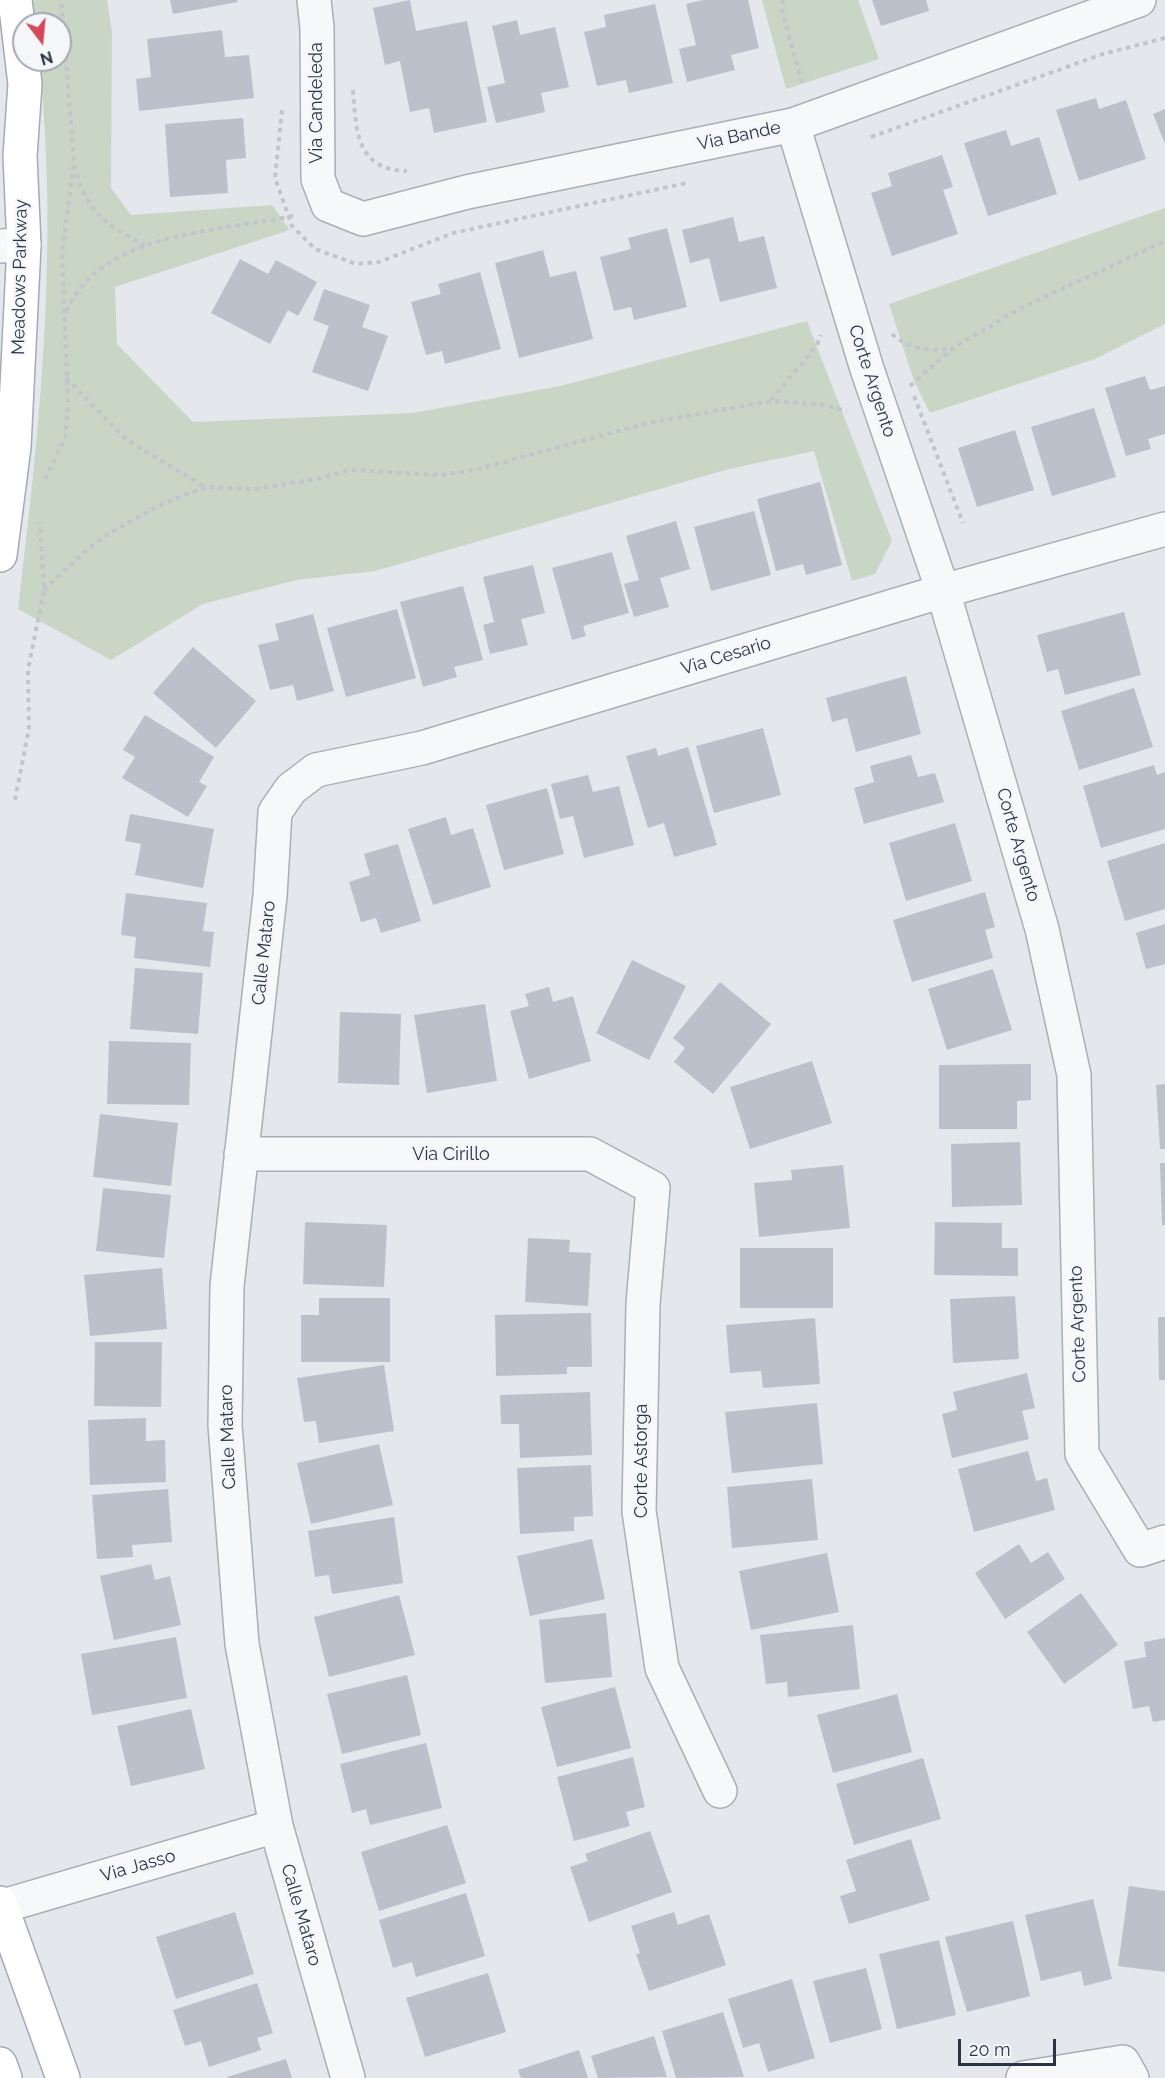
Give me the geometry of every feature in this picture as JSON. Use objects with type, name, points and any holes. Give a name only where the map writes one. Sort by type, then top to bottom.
[{"type":"main road","name":"Meadows Parkway","points":[[0,555],[14,447],[12,245],[24,84],[15,0]]},
{"type":"main road","points":[[0,1906],[63,2078]]},
{"type":"main road","points":[[0,2064],[5,2078]]},
{"type":"street","name":"Via Candeleda","points":[[314,0],[317,28],[318,179],[328,205]]},
{"type":"street","name":"Via Bande","points":[[328,205],[363,219],[467,192],[793,125],[1139,0]]},
{"type":"street","name":"Corte Argento","points":[[793,125],[867,369],[943,591],[1042,928],[1074,1075],[1082,1454],[1140,1550],[1165,1542]]},
{"type":"street","name":"Via Cesario","points":[[291,789],[316,770],[423,748],[943,591],[1165,529]]},
{"type":"street","name":"Calle Mataro","points":[[291,789],[275,812],[270,896],[227,1286],[225,1425],[242,1644],[276,1826],[348,2078]]},
{"type":"street","name":"Via Cirillo","points":[[241,1154],[590,1154],[653,1188]]},
{"type":"street","name":"Corte Astorga","points":[[653,1188],[643,1304],[639,1511],[662,1668],[720,1791]]},
{"type":"street","name":"Via Jasso","points":[[0,1906],[276,1826]]},
{"type":"street","points":[[1023,2078],[1127,2070]]},
{"type":"path","points":[[61,0],[74,162],[79,185],[90,207],[106,224],[146,246]]},
{"type":"path","points":[[783,0],[782,10],[804,90]]},
{"type":"path","points":[[871,137],[1103,54],[1165,38]]},
{"type":"path","points":[[794,92],[825,83],[833,111]]},
{"type":"path","points":[[353,86],[358,134],[366,156],[379,165],[398,171],[416,171]]},
{"type":"path","points":[[43,487],[65,438],[68,405],[62,254],[74,162]]},
{"type":"path","points":[[66,311],[75,293],[90,278],[128,253],[146,246],[294,215],[328,205]]},
{"type":"path","points":[[963,523],[910,386],[953,348],[1023,307],[1165,241]]},
{"type":"path","points":[[888,331],[900,341],[920,348],[937,351],[953,348]]},
{"type":"path","points":[[771,401],[817,345],[821,334]]},
{"type":"path","points":[[66,378],[127,440],[206,488]]},
{"type":"path","points":[[44,590],[83,553],[116,529],[162,504],[206,488],[255,489],[317,479],[350,470],[439,476],[470,471],[648,423],[771,401],[842,408],[850,413]]},
{"type":"path","points":[[15,800],[29,728],[28,670],[44,590],[40,519]]},
{"type":"green space","points":[[32,0],[107,0],[112,32],[111,188],[131,215],[272,205],[290,230],[115,287],[117,344],[193,422],[413,413],[560,386],[807,321],[892,541],[875,574],[852,581],[814,451],[729,469],[375,571],[297,580],[203,604],[111,660],[18,609],[40,404],[47,267],[45,129],[40,72],[72,72],[72,12],[34,12]]},
{"type":"green space","points":[[762,0],[858,0],[879,59],[786,89]]},
{"type":"green space","points":[[1165,208],[1165,324],[1095,359],[930,413],[914,381],[889,304]]},
{"type":"building","points":[[170,0],[237,0],[238,2],[173,14]]},
{"type":"building","points":[[410,0],[416,31],[467,21],[487,122],[434,133],[429,108],[410,112],[400,61],[385,65],[373,8]]},
{"type":"building","points":[[703,0],[748,0],[759,48],[731,55],[735,70],[687,82],[679,49],[696,45],[686,4]]},
{"type":"building","points":[[872,0],[926,0],[929,11],[881,26]]},
{"type":"building","points":[[655,4],[673,83],[629,93],[626,80],[597,86],[584,32],[606,27],[604,15]]},
{"type":"building","points":[[517,20],[520,35],[555,27],[569,87],[541,93],[545,112],[496,123],[487,87],[505,83],[492,26]]},
{"type":"building","points":[[222,30],[225,57],[249,55],[254,98],[139,111],[136,79],[151,77],[147,39]]},
{"type":"building","points":[[1096,98],[1099,109],[1126,100],[1146,159],[1079,181],[1056,110]]},
{"type":"building","points":[[1165,109],[1165,144],[1153,114]]},
{"type":"building","points":[[243,118],[246,158],[226,160],[228,193],[170,197],[165,124]]},
{"type":"building","points":[[1006,130],[1011,146],[1039,137],[1057,194],[988,216],[964,143]]},
{"type":"building","points":[[942,155],[953,187],[943,190],[958,234],[892,256],[871,193],[892,186],[888,173]]},
{"type":"building","points":[[733,217],[739,242],[764,236],[777,288],[720,302],[709,258],[690,263],[682,230]]},
{"type":"building","points":[[667,228],[687,307],[634,320],[631,307],[614,311],[600,257],[631,249],[628,238]]},
{"type":"building","points":[[543,250],[550,277],[576,271],[593,339],[519,358],[495,263]]},
{"type":"building","points":[[240,259],[268,274],[276,260],[317,282],[298,316],[288,310],[270,344],[211,313]]},
{"type":"building","points":[[480,272],[501,349],[445,364],[442,351],[426,355],[411,302],[441,294],[438,284]]},
{"type":"building","points":[[324,289],[370,305],[362,327],[388,336],[368,391],[312,372],[329,326],[313,320]]},
{"type":"building","points":[[1145,376],[1150,390],[1165,386],[1165,434],[1148,439],[1151,449],[1126,456],[1105,388]]},
{"type":"building","points":[[1094,408],[1116,477],[1052,496],[1031,427]]},
{"type":"building","points":[[1015,430],[1034,490],[977,507],[958,448]]},
{"type":"building","points":[[820,482],[842,565],[806,575],[803,564],[776,571],[757,499]]},
{"type":"building","points":[[754,511],[771,575],[711,591],[694,527]]},
{"type":"building","points":[[676,521],[690,569],[660,578],[669,607],[634,617],[624,584],[639,580],[626,536]]},
{"type":"building","points":[[612,552],[629,613],[583,626],[586,636],[572,640],[552,568]]},
{"type":"building","points":[[533,565],[545,613],[521,619],[528,645],[490,654],[483,625],[494,622],[483,577]]},
{"type":"building","points":[[463,586],[483,660],[454,667],[457,677],[423,687],[400,602]]},
{"type":"building","points":[[397,609],[416,678],[346,697],[327,628]]},
{"type":"building","points":[[1124,612],[1141,675],[1065,695],[1058,669],[1047,672],[1037,635]]},
{"type":"building","points":[[313,614],[334,691],[297,701],[293,685],[270,690],[258,645],[279,640],[275,624]]},
{"type":"building","points":[[193,647],[256,701],[216,748],[153,693]]},
{"type":"building","points":[[906,676],[921,734],[856,752],[847,718],[832,722],[826,698]]},
{"type":"building","points":[[1134,688],[1153,747],[1079,770],[1061,711]]},
{"type":"building","points":[[145,715],[214,757],[199,782],[207,786],[188,817],[122,778],[135,757],[123,750]]},
{"type":"building","points":[[763,728],[781,795],[714,813],[696,746]]},
{"type":"building","points":[[688,747],[717,845],[674,857],[664,823],[648,828],[626,756],[656,748],[658,756]]},
{"type":"building","points":[[911,755],[918,777],[935,773],[944,802],[864,824],[854,788],[874,782],[870,766]]},
{"type":"building","points":[[1154,765],[1157,775],[1165,772],[1165,829],[1101,848],[1083,786]]},
{"type":"building","points":[[588,775],[593,792],[619,786],[634,845],[584,858],[573,816],[560,819],[551,784]]},
{"type":"building","points":[[547,788],[564,854],[504,870],[486,805]]},
{"type":"building","points":[[130,814],[214,829],[203,888],[135,875],[141,844],[125,841]]},
{"type":"building","points":[[446,817],[451,835],[473,828],[491,887],[433,905],[408,829]]},
{"type":"building","points":[[955,823],[972,881],[906,901],[889,843]]},
{"type":"building","points":[[1165,843],[1165,909],[1125,921],[1107,861]]},
{"type":"building","points":[[398,844],[421,921],[381,933],[376,918],[361,922],[349,882],[370,875],[364,854]]},
{"type":"building","points":[[985,892],[995,927],[985,930],[993,958],[912,982],[893,920]]},
{"type":"building","points":[[126,893],[207,903],[203,931],[214,932],[210,967],[134,958],[136,937],[121,935]]},
{"type":"building","points":[[1165,924],[1165,964],[1146,969],[1136,933]]},
{"type":"building","points":[[632,960],[686,986],[649,1060],[596,1033]]},
{"type":"building","points":[[135,968],[203,973],[198,1034],[130,1029]]},
{"type":"building","points":[[993,969],[1012,1030],[947,1050],[928,989]]},
{"type":"building","points":[[720,982],[771,1024],[713,1094],[674,1062],[685,1048],[673,1038]]},
{"type":"building","points":[[549,987],[553,1002],[573,996],[591,1061],[529,1079],[510,1011],[529,1006],[525,994]]},
{"type":"building","points":[[485,1004],[497,1081],[427,1093],[414,1015]]},
{"type":"building","points":[[340,1012],[401,1014],[399,1085],[338,1083]]},
{"type":"building","points":[[109,1041],[191,1043],[189,1105],[107,1104]]},
{"type":"building","points":[[812,1061],[832,1123],[750,1149],[730,1087]]},
{"type":"building","points":[[1031,1064],[1031,1100],[1017,1101],[1017,1129],[939,1129],[939,1065]]},
{"type":"building","points":[[1165,1084],[1165,1149],[1160,1149],[1156,1085]]},
{"type":"building","points":[[100,1114],[178,1123],[171,1186],[93,1177]]},
{"type":"building","points":[[1020,1142],[1022,1205],[952,1207],[951,1144]]},
{"type":"building","points":[[1160,1163],[1165,1163],[1165,1225],[1162,1225]]},
{"type":"building","points":[[843,1165],[850,1228],[759,1237],[754,1183],[792,1180],[791,1170]]},
{"type":"building","points":[[103,1188],[171,1195],[164,1258],[96,1251]]},
{"type":"building","points":[[305,1222],[387,1225],[384,1287],[303,1284]]},
{"type":"building","points":[[935,1222],[1002,1223],[1002,1248],[1018,1248],[1018,1276],[934,1275]]},
{"type":"building","points":[[528,1238],[570,1240],[569,1252],[591,1253],[588,1306],[525,1302]]},
{"type":"building","points":[[740,1248],[833,1248],[833,1308],[740,1308]]},
{"type":"building","points":[[162,1268],[167,1329],[90,1336],[84,1275]]},
{"type":"building","points":[[1015,1296],[1019,1359],[953,1363],[950,1299]]},
{"type":"building","points":[[319,1298],[390,1298],[390,1362],[301,1362],[301,1315],[319,1315]]},
{"type":"building","points":[[591,1313],[592,1367],[567,1367],[567,1374],[496,1376],[495,1315]]},
{"type":"building","points":[[1158,1317],[1165,1317],[1165,1380],[1159,1380]]},
{"type":"building","points":[[815,1318],[820,1384],[763,1388],[761,1371],[730,1373],[726,1325]]},
{"type":"building","points":[[95,1342],[162,1342],[161,1407],[94,1406]]},
{"type":"building","points":[[384,1365],[394,1431],[319,1443],[316,1421],[304,1422],[297,1378]]},
{"type":"building","points":[[1027,1373],[1035,1408],[1022,1411],[1029,1439],[952,1458],[942,1414],[957,1410],[953,1392]]},
{"type":"building","points":[[590,1392],[592,1455],[520,1458],[519,1424],[501,1424],[500,1395]]},
{"type":"building","points":[[817,1403],[823,1464],[732,1473],[725,1412]]},
{"type":"building","points":[[146,1418],[146,1441],[165,1440],[166,1482],[90,1485],[88,1420]]},
{"type":"building","points":[[379,1444],[393,1505],[311,1524],[297,1463]]},
{"type":"building","points":[[1028,1451],[1036,1481],[1047,1478],[1055,1510],[974,1532],[958,1469]]},
{"type":"building","points":[[591,1465],[593,1516],[574,1517],[574,1531],[520,1534],[517,1468]]},
{"type":"building","points":[[812,1479],[818,1540],[732,1548],[727,1487]]},
{"type":"building","points":[[168,1489],[172,1542],[132,1545],[133,1557],[97,1559],[92,1495]]},
{"type":"building","points":[[394,1517],[403,1583],[332,1594],[329,1575],[315,1577],[308,1531]]},
{"type":"building","points":[[592,1539],[605,1599],[530,1616],[517,1556]]},
{"type":"building","points":[[1019,1544],[1031,1563],[1048,1552],[1065,1579],[1005,1619],[975,1573]]},
{"type":"building","points":[[827,1553],[839,1612],[751,1630],[739,1571]]},
{"type":"building","points":[[151,1564],[155,1580],[170,1576],[181,1625],[114,1640],[100,1576]]},
{"type":"building","points":[[1081,1593],[1118,1645],[1064,1684],[1027,1632]]},
{"type":"building","points":[[399,1595],[415,1655],[329,1677],[314,1617]]},
{"type":"building","points":[[606,1613],[612,1677],[545,1683],[539,1620]]},
{"type":"building","points":[[853,1625],[860,1689],[788,1697],[787,1682],[766,1684],[760,1635]]},
{"type":"building","points":[[176,1637],[187,1698],[92,1715],[81,1654]]},
{"type":"building","points":[[1165,1638],[1165,1720],[1153,1722],[1149,1706],[1133,1709],[1124,1661],[1146,1657],[1144,1642]]},
{"type":"building","points":[[407,1675],[421,1735],[342,1754],[327,1694]]},
{"type":"building","points":[[615,1687],[631,1748],[557,1767],[541,1707]]},
{"type":"building","points":[[897,1694],[912,1752],[833,1773],[817,1715]]},
{"type":"building","points":[[191,1709],[205,1769],[131,1786],[117,1726]]},
{"type":"building","points":[[426,1743],[442,1808],[370,1825],[366,1809],[352,1813],[340,1764]]},
{"type":"building","points":[[633,1757],[645,1807],[626,1812],[630,1826],[574,1841],[557,1777]]},
{"type":"building","points":[[923,1758],[941,1819],[854,1845],[836,1784]]},
{"type":"building","points":[[447,1825],[466,1883],[379,1911],[361,1852]]},
{"type":"building","points":[[650,1831],[672,1892],[589,1922],[570,1867],[588,1861],[585,1854]]},
{"type":"building","points":[[911,1839],[930,1900],[849,1924],[840,1896],[856,1891],[846,1860]]},
{"type":"building","points":[[1129,1886],[1165,1891],[1165,1972],[1118,1966]]},
{"type":"building","points":[[466,1893],[485,1956],[416,1977],[412,1962],[393,1968],[379,1920]]},
{"type":"building","points":[[1093,1899],[1112,1979],[1084,1986],[1081,1971],[1041,1981],[1025,1915]]},
{"type":"building","points":[[235,1912],[254,1974],[176,1999],[156,1937]]},
{"type":"building","points":[[674,1912],[678,1925],[709,1914],[726,1965],[649,1991],[636,1954],[640,1953],[631,1926]]},
{"type":"building","points":[[1013,1921],[1030,1996],[967,2012],[945,1937]]},
{"type":"building","points":[[939,1940],[956,2015],[897,2029],[879,1954]]},
{"type":"building","points":[[866,1968],[882,2029],[830,2043],[813,1981]]},
{"type":"building","points":[[488,1973],[506,2032],[425,2057],[406,1998]]},
{"type":"building","points":[[792,1979],[815,2058],[768,2072],[759,2043],[743,2048],[728,1999]]},
{"type":"building","points":[[257,1983],[273,2033],[257,2038],[261,2050],[209,2067],[201,2041],[185,2046],[173,2010]]},
{"type":"building","points":[[723,2012],[744,2077],[676,2078],[662,2031]]},
{"type":"building","points":[[654,2036],[667,2077],[598,2078],[591,2056]]},
{"type":"building","points":[[579,2050],[588,2078],[521,2078],[518,2070]]},
{"type":"building","points":[[286,2059],[292,2078],[227,2077]]}]
